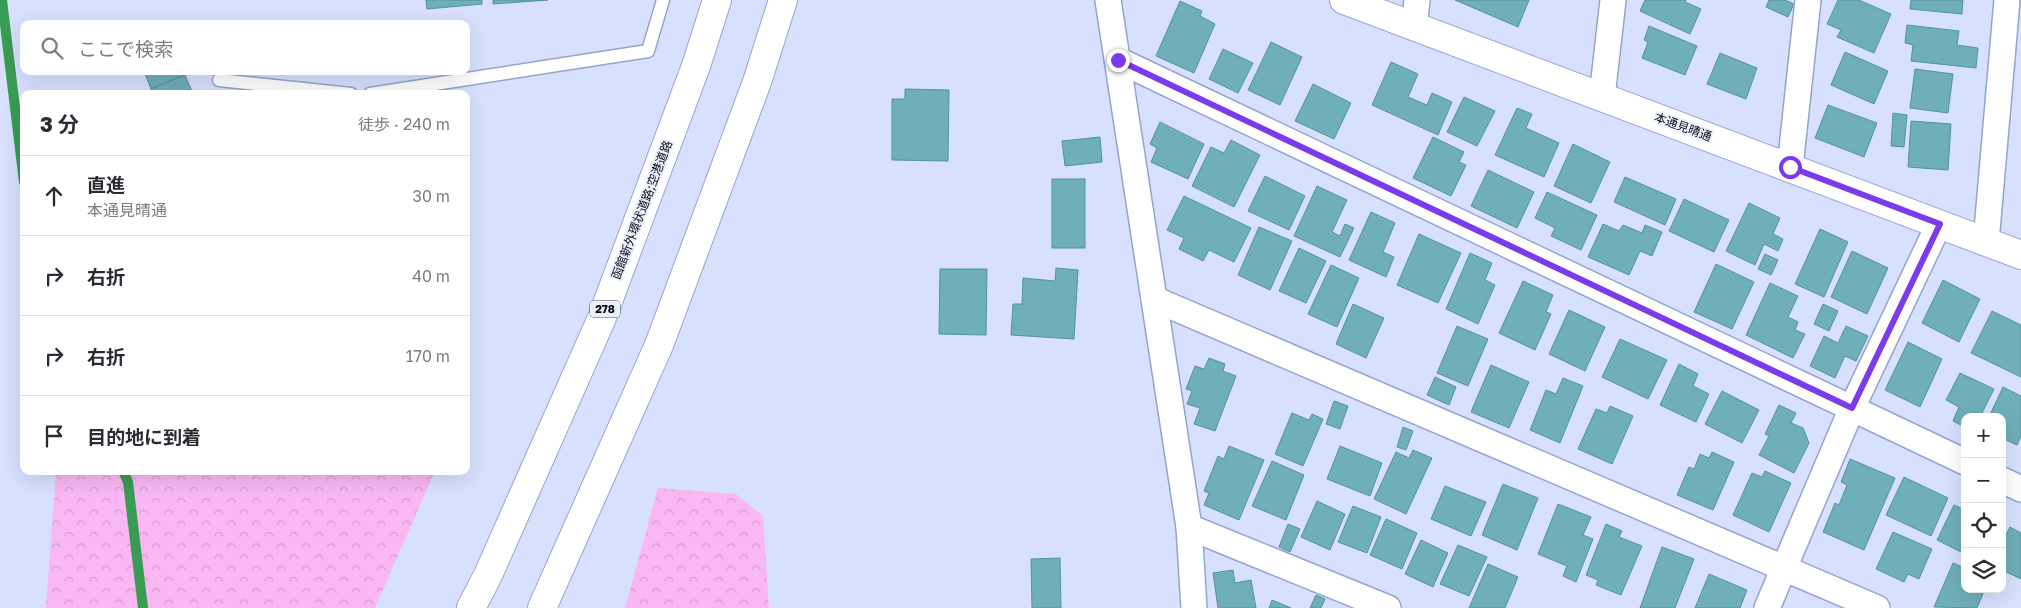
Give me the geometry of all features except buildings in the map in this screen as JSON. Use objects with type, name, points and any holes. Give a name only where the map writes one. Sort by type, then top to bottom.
[{"type":"main road","name":"函館新外環状道路;空港道路","points":[[470,608],[488,575],[601,320],[696,66],[717,0]]},
{"type":"main road","points":[[542,608],[659,345],[757,82],[783,0]]},
{"type":"main road","name":"本通見晴通","points":[[1344,0],[2021,255]]},
{"type":"street","points":[[1108,0],[1189,527],[1194,608]]},
{"type":"street","points":[[1414,27],[1417,0]]},
{"type":"street","points":[[1602,97],[1613,0]]},
{"type":"street","points":[[1790,167],[1808,0]]},
{"type":"street","points":[[1986,242],[2007,0]]},
{"type":"street","points":[[1118,60],[1961,460]]},
{"type":"street","points":[[1767,608],[1852,408],[1940,224]]},
{"type":"street","points":[[1154,299],[1877,608]]},
{"type":"street","points":[[2006,482],[2021,489]]},
{"type":"street","points":[[1189,527],[1388,608]]},
{"type":"lane","points":[[395,90],[648,50],[663,0]]},
{"type":"lane","points":[[219,80],[313,90]]},
{"type":"green space","points":[[56,475],[433,475],[375,608],[46,608]]},
{"type":"green space","points":[[658,488],[736,494],[763,516],[769,608],[625,608]]},
{"type":"waterway","points":[[2,0],[20,149]]},
{"type":"waterway","points":[[125,475],[128,482],[143,608]]},
{"type":"route","points":[[1118,60],[1852,408],[1940,224],[1790,167]]}]
